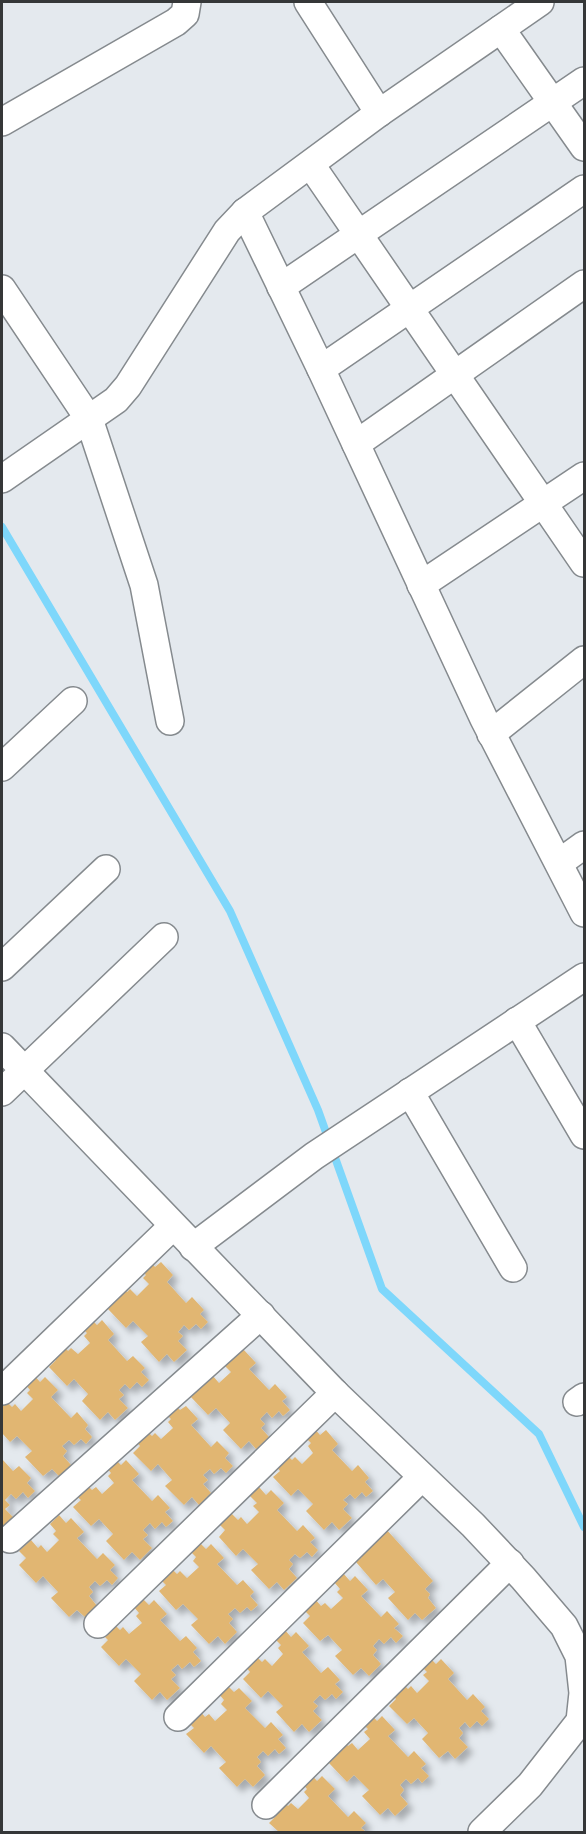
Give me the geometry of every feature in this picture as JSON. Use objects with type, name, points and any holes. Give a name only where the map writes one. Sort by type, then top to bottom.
[{"type":"street","points":[[2,122],[176,22],[185,14],[187,2]]},
{"type":"street","points":[[308,2],[379,114]]},
{"type":"street","points":[[2,479],[116,400],[128,386],[227,231],[245,212],[379,114],[540,2]]},
{"type":"street","points":[[501,29],[585,147]]},
{"type":"street","points":[[282,287],[585,81]]},
{"type":"street","points":[[311,165],[585,563]]},
{"type":"street","points":[[321,369],[585,189]]},
{"type":"street","points":[[245,212],[321,369],[491,734],[585,913]]},
{"type":"street","points":[[356,444],[585,284]]},
{"type":"street","points":[[2,289],[89,419],[144,585],[170,721]]},
{"type":"street","points":[[421,585],[585,476]]},
{"type":"street","points":[[491,734],[585,660]]},
{"type":"street","points":[[2,767],[73,701]]},
{"type":"street","points":[[559,863],[585,846]]},
{"type":"street","points":[[2,967],[106,869]]},
{"type":"street","points":[[2,1092],[164,937]]},
{"type":"street","points":[[193,1247],[314,1156],[585,977]]},
{"type":"street","points":[[517,1021],[585,1135]]},
{"type":"street","points":[[2,1047],[336,1393],[510,1563],[564,1626],[579,1656],[583,1692],[580,1721],[530,1785],[482,1833]]},
{"type":"street","points":[[410,1092],[513,1268]]},
{"type":"street","points":[[2,1391],[173,1226]]},
{"type":"street","points":[[10,1539],[261,1315]]},
{"type":"street","points":[[98,1624],[336,1393]]},
{"type":"street","points":[[178,1717],[422,1477]]},
{"type":"street","points":[[266,1805],[510,1563]]},
{"type":"building","points":[[148,1259],[155,1267],[161,1262],[173,1275],[167,1282],[186,1303],[192,1297],[204,1310],[200,1314],[208,1322],[201,1329],[196,1324],[189,1330],[184,1325],[178,1332],[183,1336],[178,1341],[187,1350],[174,1362],[167,1354],[159,1362],[141,1342],[148,1336],[133,1321],[126,1328],[108,1309],[115,1302],[109,1296],[120,1285],[127,1292],[130,1289],[137,1296],[149,1284],[143,1278],[146,1275],[139,1268]]},
{"type":"building","points":[[90,1318],[97,1325],[102,1320],[114,1334],[108,1340],[127,1361],[133,1356],[145,1368],[141,1372],[149,1380],[142,1387],[137,1382],[130,1389],[125,1384],[119,1390],[124,1395],[119,1399],[128,1408],[115,1420],[108,1412],[100,1420],[82,1401],[88,1394],[74,1379],[67,1386],[49,1367],[56,1360],[50,1353],[61,1343],[68,1351],[71,1348],[78,1354],[90,1343],[84,1336],[87,1333],[80,1326]]},
{"type":"building","points":[[243,1349],[256,1363],[249,1369],[269,1390],[275,1384],[287,1397],[282,1401],[290,1410],[283,1416],[279,1411],[272,1418],[267,1412],[260,1419],[265,1424],[261,1428],[269,1437],[256,1449],[249,1441],[241,1449],[223,1430],[230,1423],[216,1408],[208,1415],[190,1396],[213,1376],[219,1383],[231,1372],[225,1366],[229,1362],[222,1355]]},
{"type":"building","points":[[33,1374],[40,1382],[45,1377],[58,1390],[51,1397],[71,1418],[77,1412],[88,1425],[85,1429],[92,1437],[86,1444],[81,1439],[74,1445],[69,1440],[62,1446],[67,1451],[63,1456],[71,1465],[59,1476],[52,1469],[43,1476],[25,1457],[32,1451],[17,1436],[10,1442],[2,1433],[2,1402],[4,1399],[12,1407],[15,1404],[21,1411],[33,1399],[27,1393],[30,1390],[24,1383]]},
{"type":"building","points":[[173,1403],[180,1410],[186,1406],[198,1419],[191,1425],[211,1447],[217,1441],[229,1453],[225,1458],[233,1466],[226,1473],[221,1468],[214,1474],[210,1469],[203,1475],[208,1480],[203,1484],[211,1493],[199,1505],[192,1497],[184,1505],[165,1486],[172,1480],[158,1464],[151,1471],[133,1453],[140,1446],[134,1439],[145,1429],[152,1436],[155,1433],[161,1439],[173,1428],[168,1422],[171,1419],[164,1412]]},
{"type":"building","points":[[314,1428],[320,1435],[326,1430],[338,1444],[332,1450],[352,1471],[358,1465],[369,1478],[365,1482],[373,1491],[366,1497],[362,1492],[355,1499],[350,1494],[343,1500],[348,1504],[343,1509],[352,1518],[339,1530],[332,1522],[324,1530],[306,1511],[313,1504],[298,1489],[291,1496],[273,1477],[280,1471],[274,1464],[285,1453],[292,1460],[295,1457],[302,1464],[313,1453],[308,1446],[311,1443],[304,1436]]},
{"type":"building","points":[[114,1458],[121,1465],[126,1460],[139,1474],[132,1480],[152,1501],[158,1495],[170,1508],[165,1512],[173,1521],[166,1527],[162,1522],[155,1529],[150,1523],[143,1530],[148,1535],[143,1539],[152,1548],[140,1560],[132,1552],[124,1560],[106,1541],[113,1534],[99,1519],[91,1526],[73,1507],[81,1500],[74,1494],[85,1483],[92,1490],[96,1487],[102,1494],[114,1483],[108,1476],[111,1473],[105,1466]]},
{"type":"building","points":[[2,1459],[13,1471],[19,1466],[31,1478],[27,1483],[35,1491],[28,1498],[23,1492],[16,1499],[11,1494],[5,1500],[10,1505],[5,1509],[14,1518],[2,1530]]},
{"type":"building","points":[[259,1487],[266,1495],[271,1490],[284,1503],[277,1510],[297,1531],[303,1525],[315,1538],[310,1542],[318,1550],[312,1557],[307,1552],[300,1558],[295,1554],[289,1560],[293,1564],[289,1569],[297,1578],[284,1590],[277,1582],[269,1589],[251,1570],[258,1564],[243,1549],[236,1556],[219,1537],[225,1530],[219,1524],[231,1513],[238,1520],[241,1517],[247,1524],[259,1512],[253,1506],[257,1503],[250,1496]]},
{"type":"building","points":[[59,1515],[66,1523],[71,1518],[84,1532],[77,1538],[97,1559],[103,1553],[115,1565],[110,1570],[118,1578],[112,1585],[107,1580],[100,1586],[95,1581],[89,1587],[93,1592],[89,1596],[97,1606],[85,1617],[77,1610],[69,1617],[51,1598],[58,1592],[43,1576],[36,1583],[19,1565],[26,1558],[19,1551],[31,1540],[38,1548],[41,1545],[47,1552],[59,1540],[53,1534],[56,1531],[50,1524]]},
{"type":"building","points":[[385,1528],[433,1581],[425,1589],[430,1594],[428,1598],[436,1608],[422,1620],[415,1613],[408,1620],[388,1598],[395,1592],[383,1579],[376,1585],[356,1562],[362,1557],[354,1549]]},
{"type":"building","points":[[199,1542],[206,1549],[211,1544],[224,1558],[217,1564],[237,1585],[243,1580],[254,1592],[250,1596],[258,1605],[251,1611],[247,1607],[240,1613],[235,1608],[228,1614],[233,1619],[229,1623],[237,1632],[225,1644],[218,1636],[209,1644],[191,1625],[198,1619],[183,1604],[176,1610],[159,1591],[166,1585],[159,1578],[170,1567],[177,1574],[180,1571],[187,1578],[199,1567],[193,1561],[196,1557],[190,1551]]},
{"type":"building","points":[[343,1573],[350,1581],[355,1576],[368,1590],[361,1596],[381,1617],[387,1611],[399,1624],[394,1628],[403,1636],[396,1643],[391,1637],[384,1644],[379,1639],[373,1646],[377,1650],[373,1655],[381,1664],[369,1676],[361,1668],[353,1675],[335,1656],[342,1650],[328,1635],[320,1641],[303,1623],[310,1616],[303,1609],[315,1599],[321,1606],[325,1603],[331,1609],[343,1598],[337,1592],[340,1589],[334,1582]]},
{"type":"building","points":[[142,1598],[149,1605],[154,1600],[167,1614],[160,1620],[180,1641],[186,1636],[197,1648],[193,1652],[201,1661],[194,1667],[190,1662],[182,1669],[178,1664],[171,1670],[176,1675],[171,1679],[180,1688],[167,1700],[160,1692],[152,1700],[134,1681],[141,1674],[126,1659],[119,1666],[101,1647],[108,1640],[102,1634],[113,1623],[120,1630],[123,1627],[129,1634],[142,1623],[136,1616],[139,1613],[133,1606]]},
{"type":"building","points":[[284,1629],[291,1637],[296,1632],[309,1646],[302,1652],[321,1673],[328,1667],[340,1680],[335,1684],[343,1692],[336,1699],[332,1694],[325,1700],[320,1695],[313,1702],[318,1706],[313,1711],[322,1720],[309,1732],[302,1724],[294,1732],[276,1712],[283,1706],[268,1691],[261,1698],[243,1679],[250,1672],[244,1665],[255,1655],[262,1662],[265,1659],[272,1666],[283,1654],[278,1648],[281,1645],[274,1638]]},
{"type":"building","points":[[429,1657],[436,1664],[441,1659],[454,1673],[448,1679],[467,1700],[473,1694],[485,1707],[481,1711],[489,1719],[482,1726],[477,1721],[470,1728],[465,1722],[459,1728],[463,1733],[459,1738],[468,1747],[455,1759],[448,1751],[439,1758],[422,1739],[428,1733],[414,1718],[407,1724],[389,1706],[396,1699],[390,1692],[401,1682],[408,1689],[411,1686],[417,1693],[429,1681],[423,1675],[427,1672],[420,1665]]},
{"type":"building","points":[[227,1685],[234,1692],[239,1688],[252,1701],[245,1708],[265,1728],[271,1722],[283,1735],[278,1739],[286,1748],[279,1754],[275,1749],[268,1756],[263,1751],[257,1757],[261,1762],[257,1766],[265,1775],[253,1787],[245,1779],[237,1787],[219,1768],[226,1762],[211,1746],[204,1753],[186,1734],[194,1728],[187,1721],[199,1710],[205,1717],[209,1714],[215,1721],[227,1710],[221,1704],[224,1700],[218,1693]]},
{"type":"building","points":[[370,1713],[377,1721],[382,1716],[395,1730],[388,1736],[408,1757],[414,1751],[426,1764],[421,1768],[429,1776],[422,1783],[418,1778],[411,1784],[406,1779],[400,1785],[404,1790],[400,1795],[408,1804],[395,1816],[388,1808],[380,1815],[362,1796],[369,1790],[354,1775],[347,1782],[329,1763],[336,1756],[330,1749],[342,1738],[348,1746],[352,1743],[358,1750],[370,1739],[364,1732],[368,1729],[361,1722]]},
{"type":"building","points":[[310,1773],[317,1781],[322,1776],[335,1789],[328,1796],[348,1817],[354,1811],[366,1823],[361,1828],[366,1832],[279,1832],[269,1823],[276,1816],[270,1809],[281,1798],[288,1806],[291,1803],[298,1809],[309,1798],[304,1792],[307,1789],[301,1782]]},
{"type":"waterway","points":[[2,527],[230,911],[318,1110],[382,1289],[539,1434],[584,1527]]}]
